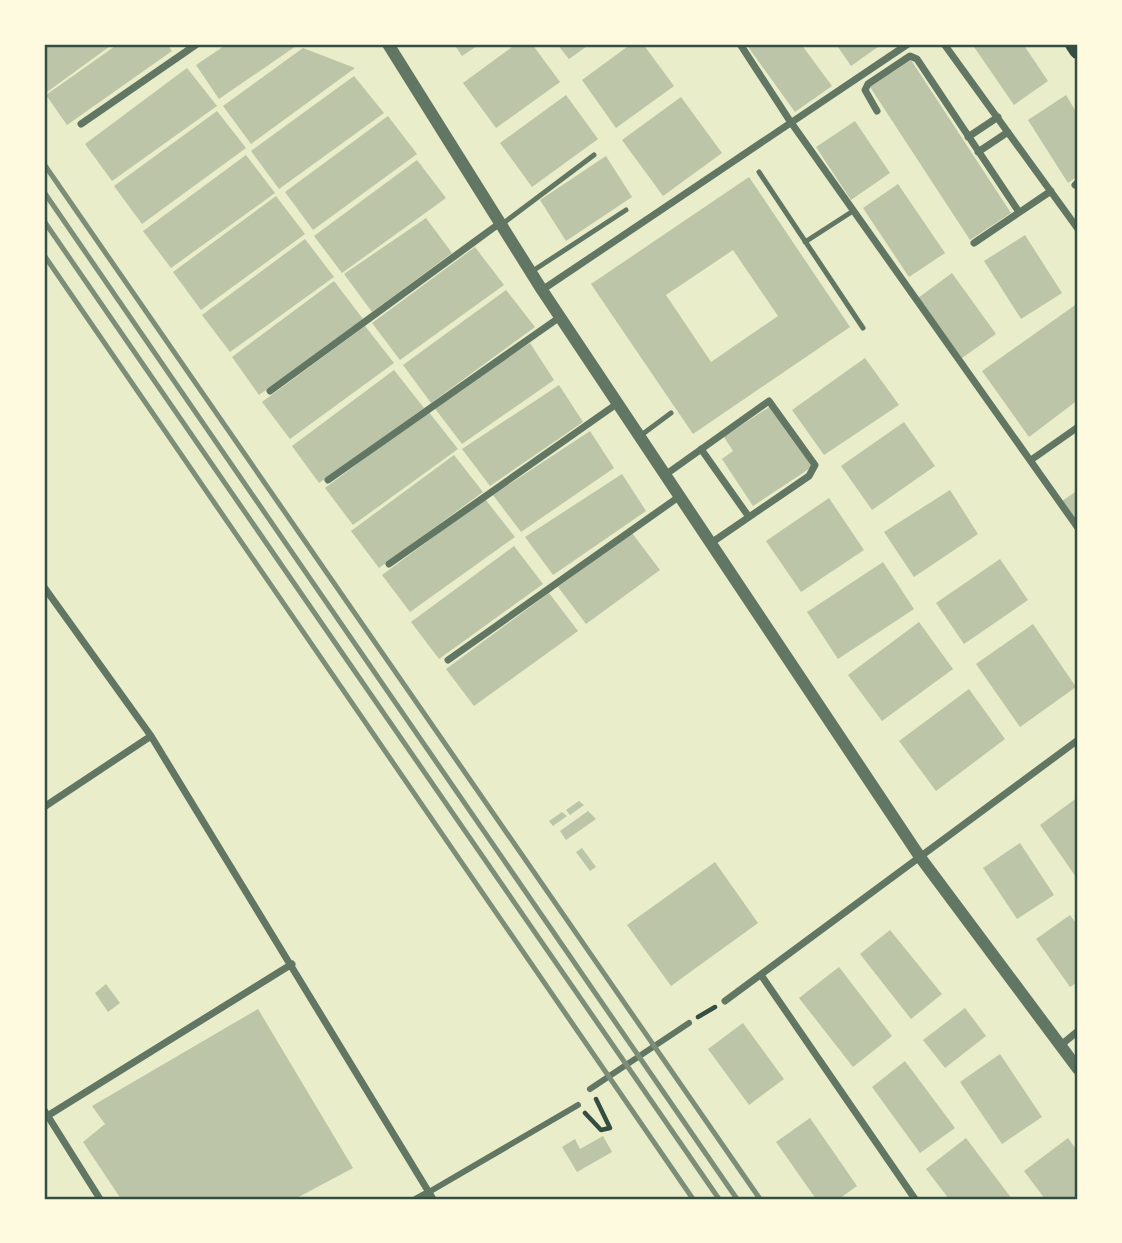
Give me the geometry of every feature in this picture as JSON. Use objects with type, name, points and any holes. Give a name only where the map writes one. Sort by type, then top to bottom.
[{"type":"main road","points":[[1074,44],[1078,50]]},
{"type":"street","points":[[81,124],[197,44]]},
{"type":"street","points":[[388,44],[542,290],[920,857],[1078,1069]]},
{"type":"street","points":[[740,44],[790,121],[1078,528]]},
{"type":"street","points":[[542,290],[908,44]]},
{"type":"street","points":[[944,44],[1078,229]]},
{"type":"street","points":[[877,111],[865,90],[868,83],[910,56],[913,57],[1019,212]]},
{"type":"street","points":[[968,137],[998,117]]},
{"type":"street","points":[[978,152],[1008,132]]},
{"type":"street","points":[[974,243],[1051,191]]},
{"type":"street","points":[[270,391],[500,224]]},
{"type":"street","points":[[328,480],[560,317]]},
{"type":"street","points":[[665,475],[764,405],[773,402],[815,468],[808,476],[711,543]]},
{"type":"street","points":[[389,564],[618,403]]},
{"type":"street","points":[[1031,460],[1078,427]]},
{"type":"street","points":[[701,449],[748,517]]},
{"type":"street","points":[[449,660],[680,496]]},
{"type":"street","points":[[44,587],[151,736],[431,1196]]},
{"type":"street","points":[[44,807],[151,736]]},
{"type":"street","points":[[725,1001],[1078,740]]},
{"type":"street","points":[[100,1199],[45,1115],[292,964]]},
{"type":"street","points":[[761,975],[915,1199]]},
{"type":"street","points":[[590,1089],[689,1023]]},
{"type":"street","points":[[1061,1045],[1078,1031]]},
{"type":"street","points":[[416,1199],[431,1196],[578,1105]]},
{"type":"lane","points":[[500,224],[594,155]]},
{"type":"lane","points":[[759,172],[863,328]]},
{"type":"lane","points":[[531,272],[626,210]]},
{"type":"lane","points":[[806,242],[853,211]]},
{"type":"lane","points":[[640,436],[671,413]]},
{"type":"path","points":[[689,1023],[725,1001]]},
{"type":"path","points":[[578,1105],[600,1130],[611,1128],[590,1089]]},
{"type":"building","points":[[44,44],[113,44],[47,92],[44,88]]},
{"type":"building","points":[[118,44],[167,44],[172,51],[67,125],[46,95]]},
{"type":"building","points":[[227,44],[299,44],[219,99],[196,65]]},
{"type":"building","points":[[454,44],[480,44],[462,56]]},
{"type":"building","points":[[516,44],[532,44],[560,82],[496,128],[463,83]]},
{"type":"building","points":[[557,44],[590,44],[569,59]]},
{"type":"building","points":[[631,44],[643,44],[674,86],[616,128],[582,80]]},
{"type":"building","points":[[746,44],[801,44],[832,86],[795,112]]},
{"type":"building","points":[[836,44],[882,44],[851,66]]},
{"type":"building","points":[[972,44],[1023,44],[1048,81],[1014,105]]},
{"type":"building","points":[[303,48],[355,68],[251,144],[223,106]]},
{"type":"building","points":[[911,60],[1011,213],[970,240],[870,87]]},
{"type":"building","points":[[187,68],[217,106],[112,181],[85,144]]},
{"type":"building","points":[[354,76],[384,113],[279,189],[251,151]]},
{"type":"building","points":[[566,95],[598,139],[532,187],[500,143]]},
{"type":"building","points":[[1066,95],[1078,115],[1078,176],[1068,183],[1028,120]]},
{"type":"building","points":[[681,97],[722,153],[663,196],[622,140]]},
{"type":"building","points":[[217,111],[246,148],[142,224],[114,186]]},
{"type":"building","points":[[388,116],[417,154],[313,230],[285,192]]},
{"type":"building","points":[[855,121],[890,173],[851,200],[816,147]]},
{"type":"building","points":[[246,155],[275,193],[171,268],[143,231]]},
{"type":"building","points":[[606,156],[632,197],[566,241],[540,200]]},
{"type":"building","points":[[417,160],[446,198],[342,273],[314,236]]},
{"type":"building","points":[[749,177],[850,327],[693,434],[591,284]],"holes":[[[733,250],[778,316],[711,362],[666,295]]]},
{"type":"building","points":[[898,184],[945,253],[909,277],[863,208]]},
{"type":"building","points":[[276,196],[305,234],[201,310],[173,272]]},
{"type":"building","points":[[426,218],[452,253],[372,312],[344,274]]},
{"type":"building","points":[[1025,235],[1062,293],[1021,319],[984,261]]},
{"type":"building","points":[[305,239],[334,277],[230,352],[202,315]]},
{"type":"building","points":[[475,247],[504,285],[400,360],[372,323]]},
{"type":"building","points":[[952,273],[996,334],[962,358],[918,298]]},
{"type":"building","points":[[334,281],[363,319],[259,395],[232,357]]},
{"type":"building","points":[[506,290],[535,327],[431,403],[403,365]]},
{"type":"building","points":[[1078,303],[1078,400],[1029,437],[982,371]]},
{"type":"building","points":[[365,326],[394,363],[290,439],[262,402]]},
{"type":"building","points":[[530,343],[554,380],[462,444],[433,406]]},
{"type":"building","points":[[865,358],[899,405],[824,455],[792,410]]},
{"type":"building","points":[[394,370],[424,408],[319,483],[292,446]]},
{"type":"building","points":[[559,385],[583,422],[490,486],[462,449]]},
{"type":"building","points":[[772,405],[812,467],[753,506],[722,459],[733,451],[724,437]]},
{"type":"building","points":[[428,411],[458,449],[353,525],[325,488]]},
{"type":"building","points":[[904,422],[935,466],[872,510],[841,466]]},
{"type":"building","points":[[590,431],[614,468],[521,532],[493,495]]},
{"type":"building","points":[[454,455],[483,492],[379,568],[351,531]]},
{"type":"building","points":[[622,474],[646,511],[553,575],[525,537]]},
{"type":"building","points":[[950,490],[978,534],[914,577],[884,532]]},
{"type":"building","points":[[1078,490],[1078,525],[1062,501]]},
{"type":"building","points":[[829,498],[864,550],[801,592],[766,541]]},
{"type":"building","points":[[485,499],[515,537],[410,612],[382,575]]},
{"type":"building","points":[[632,533],[660,570],[586,624],[558,587]]},
{"type":"building","points":[[514,546],[543,584],[439,659],[411,622]]},
{"type":"building","points":[[1000,559],[1028,600],[964,644],[936,603]]},
{"type":"building","points":[[883,562],[914,609],[838,659],[807,612]]},
{"type":"building","points":[[549,593],[578,631],[474,706],[446,669]]},
{"type":"building","points":[[919,622],[953,669],[882,721],[848,675]]},
{"type":"building","points":[[1033,624],[1076,687],[1020,727],[976,664]]},
{"type":"building","points":[[969,689],[1005,739],[936,791],[899,741]]},
{"type":"building","points":[[1078,797],[1078,880],[1040,825]]},
{"type":"building","points":[[579,801],[584,805],[570,815],[566,810]]},
{"type":"building","points":[[588,811],[596,819],[566,840],[560,831]]},
{"type":"building","points":[[562,812],[567,816],[553,826],[549,821]]},
{"type":"building","points":[[1020,843],[1054,895],[1017,919],[983,868]]},
{"type":"building","points":[[582,848],[596,867],[590,871],[576,852]]},
{"type":"building","points":[[715,862],[758,923],[671,986],[627,925]]},
{"type":"building","points":[[1070,915],[1078,926],[1078,982],[1070,987],[1036,939]]},
{"type":"building","points":[[890,930],[942,994],[911,1019],[860,954]]},
{"type":"building","points":[[839,967],[892,1036],[853,1067],[799,998]]},
{"type":"building","points":[[106,984],[120,1003],[108,1012],[95,993]]},
{"type":"building","points":[[965,1008],[986,1036],[945,1068],[923,1040]]},
{"type":"building","points":[[258,1009],[353,1168],[295,1199],[121,1199],[83,1142],[105,1124],[92,1106]]},
{"type":"building","points":[[743,1023],[784,1079],[749,1105],[708,1049]]},
{"type":"building","points":[[1000,1054],[1042,1117],[1002,1144],[960,1082]]},
{"type":"building","points":[[905,1061],[955,1128],[920,1153],[872,1087]]},
{"type":"building","points":[[810,1118],[857,1186],[839,1199],[816,1199],[776,1142]]},
{"type":"building","points":[[603,1136],[612,1152],[577,1172],[562,1147],[575,1139],[580,1149]]},
{"type":"building","points":[[966,1138],[1012,1199],[949,1199],[926,1169]]},
{"type":"building","points":[[1068,1138],[1078,1152],[1078,1199],[1045,1199],[1024,1171]]},
{"type":"railway","points":[[44,164],[760,1199]]},
{"type":"railway","points":[[44,192],[737,1199]]},
{"type":"railway","points":[[44,221],[719,1199]]},
{"type":"railway","points":[[44,255],[693,1199]]}]
